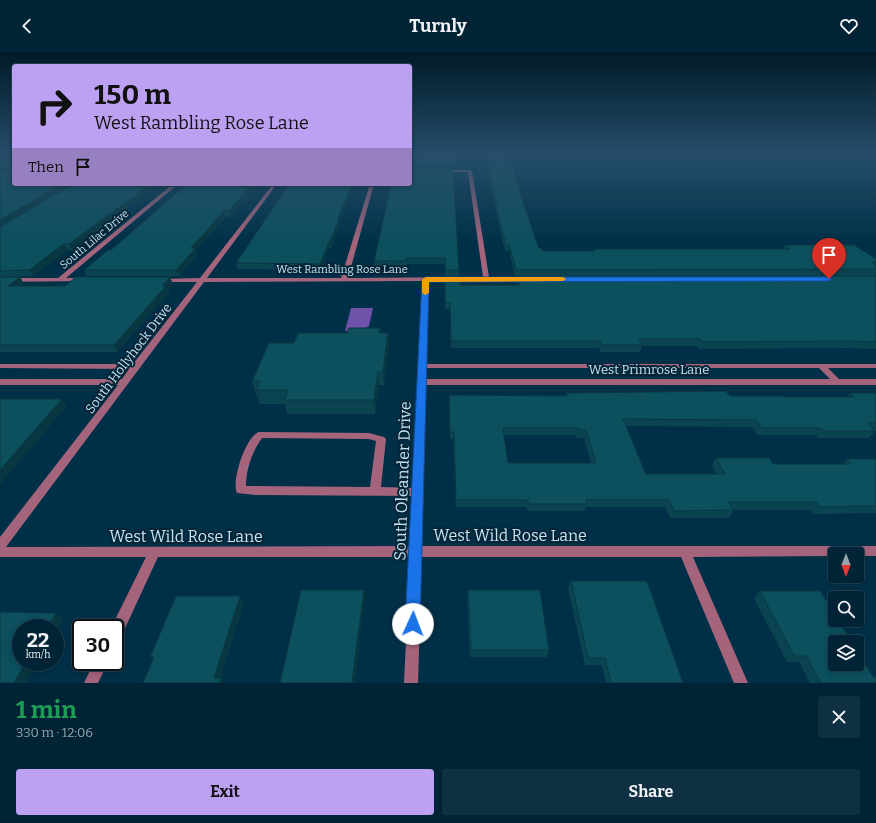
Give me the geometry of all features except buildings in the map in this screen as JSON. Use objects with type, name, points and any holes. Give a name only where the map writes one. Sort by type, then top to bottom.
[{"type":"street","points":[[472,184],[486,279]]},
{"type":"street","name":"South Lilac Drive","points":[[60,280],[174,186]]},
{"type":"street","name":"South Hollyhock Drive","points":[[0,546],[273,186]]},
{"type":"street","points":[[344,280],[371,186]]},
{"type":"street","name":"South Oleander Drive","points":[[410,683],[426,279]]},
{"type":"street","name":"West Rambling Rose Lane","points":[[155,280],[534,279]]},
{"type":"street","points":[[0,280],[92,280]]},
{"type":"street","points":[[0,366],[136,367]]},
{"type":"street","name":"West Primrose Lane","points":[[422,366],[876,366]]},
{"type":"street","points":[[641,366],[649,382]]},
{"type":"street","points":[[821,366],[836,382]]},
{"type":"street","points":[[0,382],[124,382]]},
{"type":"street","name":"West Primrose Lane","points":[[422,382],[876,382]]},
{"type":"street","points":[[374,491],[381,439],[369,436],[259,435],[253,443],[240,479],[241,490],[418,492]]},
{"type":"street","points":[[685,551],[741,683]]},
{"type":"street","name":"West Wild Rose Lane","points":[[0,552],[876,551]]},
{"type":"street","points":[[122,619],[155,552]]},
{"type":"street","points":[[91,683],[97,671]]},
{"type":"shaded area","points":[[351,308],[373,308],[369,326],[361,331],[345,331]]},
{"type":"slow traffic","points":[[425,293],[426,279],[563,279]]},
{"type":"route","points":[[413,624],[426,279],[829,279]]}]
